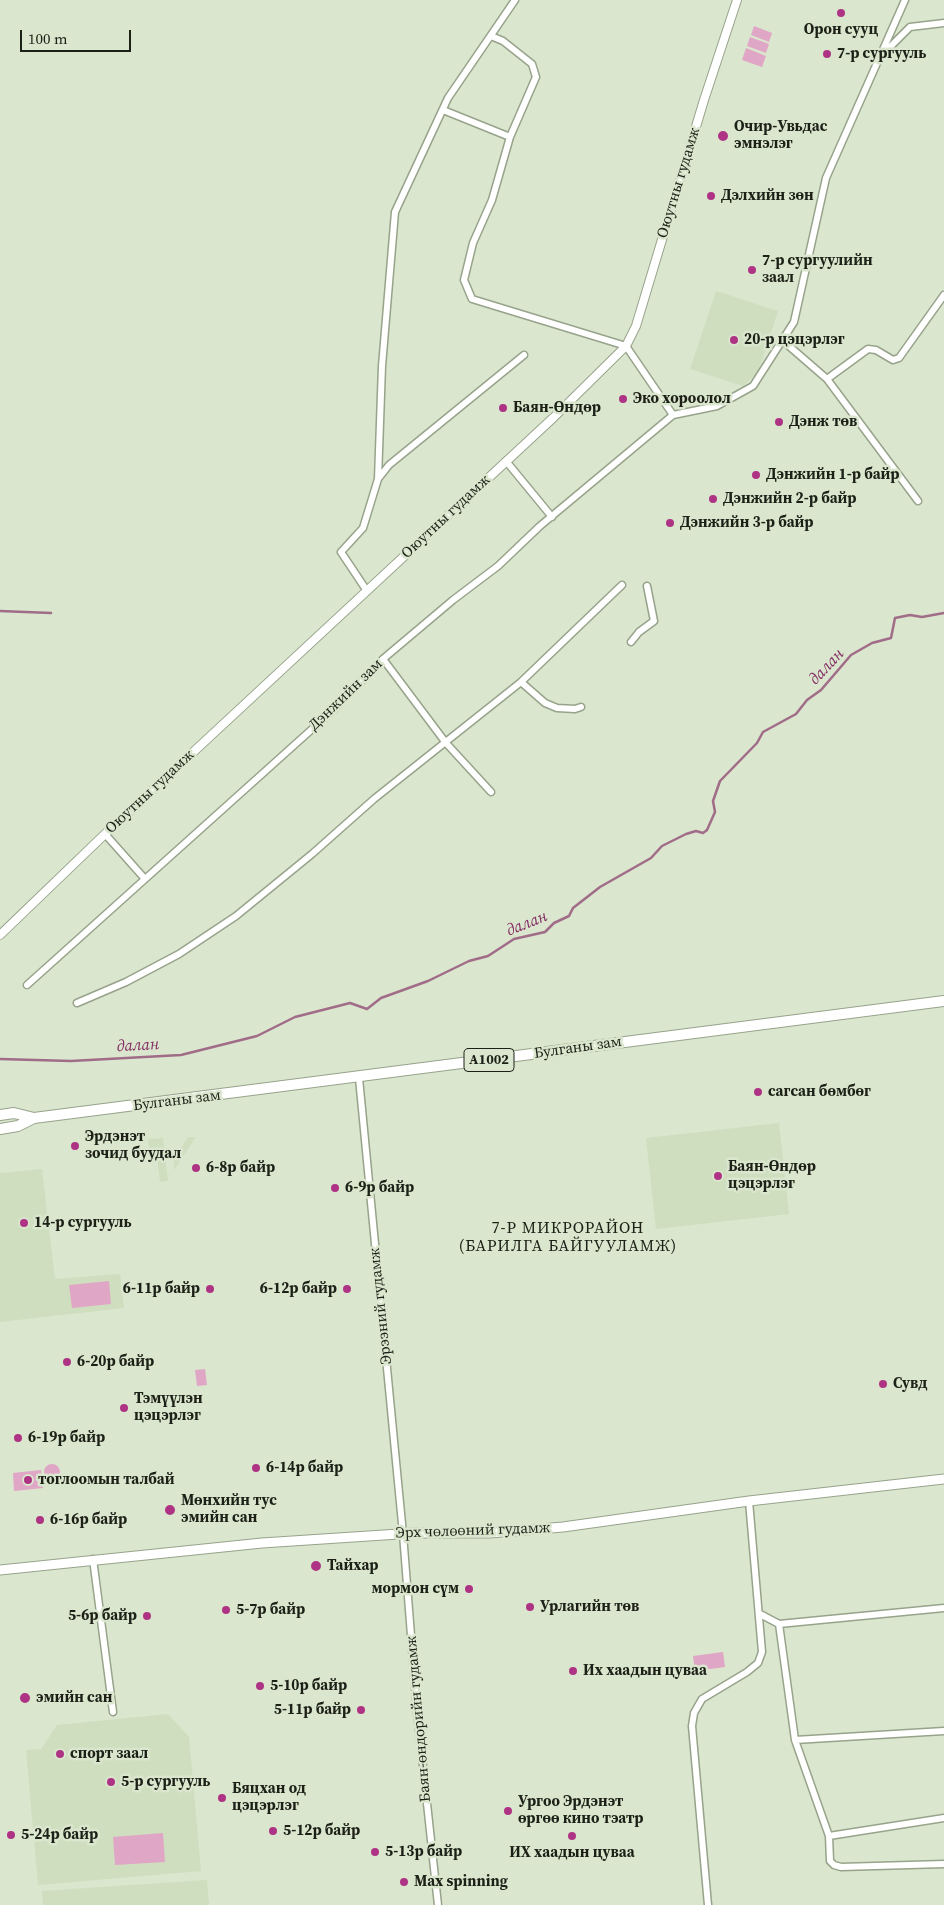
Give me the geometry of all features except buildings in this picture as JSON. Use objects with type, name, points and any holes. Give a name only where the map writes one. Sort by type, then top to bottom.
[{"type":"highway","name":"Булганы зам","points":[[0,1129],[18,1126],[34,1118],[359,1078],[944,1001]]},
{"type":"highway","name":"Булганы зам","points":[[0,1115],[14,1113],[34,1118]]},
{"type":"main road","name":"Эрх чөлөөний гудамж","points":[[0,1570],[262,1543],[403,1534],[490,1533],[554,1528],[749,1501],[944,1479]]},
{"type":"street","points":[[366,591],[341,552],[363,528],[378,479],[382,366],[395,212],[448,98],[515,0]]},
{"type":"street","name":"Оюутны гудамж","points":[[0,934],[553,418],[626,346],[636,326],[701,109],[737,0]]},
{"type":"street","points":[[491,36],[503,40],[532,64],[535,70],[534,84],[510,137],[492,200],[473,244],[464,280],[472,300],[626,346],[673,415],[717,406],[753,386],[794,322],[826,178],[905,0]]},
{"type":"street","points":[[880,56],[910,27],[944,23]]},
{"type":"street","points":[[443,110],[510,137]]},
{"type":"street","points":[[827,379],[868,349],[876,350],[893,360],[899,358],[944,295]]},
{"type":"street","points":[[782,340],[827,379],[918,501]]},
{"type":"street","points":[[378,479],[389,465],[524,355]]},
{"type":"street","name":"Дэнжийн зам","points":[[26,985],[330,713],[383,659],[453,600],[498,566],[552,517],[673,415]]},
{"type":"street","points":[[506,461],[552,517]]},
{"type":"street","points":[[77,1003],[126,982],[179,954],[236,916],[312,854],[374,798],[521,682],[622,585]]},
{"type":"street","points":[[631,642],[639,632],[654,621],[647,586]]},
{"type":"street","points":[[383,659],[446,743],[491,792]]},
{"type":"street","points":[[521,682],[545,703],[558,708],[575,709],[581,707]]},
{"type":"street","points":[[105,834],[145,879]]},
{"type":"street","name":"Эрээний гудамж","points":[[359,1078],[403,1534]]},
{"type":"street","points":[[708,1905],[694,1746],[694,1713],[702,1699],[747,1672],[758,1663],[762,1642],[749,1501]]},
{"type":"street","name":"Баян-өндорийн гудамж","points":[[403,1534],[417,1711],[438,1905]]},
{"type":"street","points":[[93,1559],[113,1712]]},
{"type":"street","points":[[760,1614],[779,1624],[944,1608]]},
{"type":"street","points":[[779,1624],[795,1740],[829,1836],[830,1861],[834,1865],[841,1867],[944,1864]]},
{"type":"street","points":[[795,1740],[944,1731]]},
{"type":"street","points":[[829,1836],[944,1818]]},
{"type":"shaded area","points":[[754,26],[772,33],[769,42],[751,35]]},
{"type":"shaded area","points":[[750,37],[769,44],[766,53],[747,46]]},
{"type":"shaded area","points":[[746,48],[766,56],[762,67],[742,60]]},
{"type":"shaded area","name":"20-р цэцэрлэг","points":[[716,291],[778,311],[758,372],[743,386],[690,369]]},
{"type":"shaded area","name":"Баян-Өндөр цэцэрлэг","points":[[779,1123],[789,1214],[656,1229],[646,1138]]},
{"type":"shaded area","points":[[188,1137],[196,1137],[174,1170],[174,1159]]},
{"type":"shaded area","points":[[163,1138],[168,1181],[160,1182],[157,1154],[150,1155],[148,1139]]},
{"type":"shaded area","name":"14-р сургууль","points":[[42,1169],[55,1279],[120,1274],[124,1308],[0,1322],[0,1173]]},
{"type":"shaded area","points":[[109,1281],[111,1304],[72,1308],[69,1285]]},
{"type":"shaded area","points":[[205,1369],[207,1385],[197,1386],[195,1370]]},
{"type":"shaded area","points":[[52,1464],[60,1472],[52,1480],[44,1472]]},
{"type":"shaded area","name":"тоглоомын талбай","points":[[41,1470],[43,1488],[14,1491],[13,1473]]},
{"type":"shaded area","points":[[723,1652],[725,1667],[695,1671],[693,1656]]},
{"type":"shaded area","name":"5-р сургууль","points":[[168,1714],[189,1737],[201,1871],[38,1885],[26,1750],[41,1749],[57,1725]]},
{"type":"shaded area","points":[[163,1833],[165,1862],[115,1865],[113,1837]]},
{"type":"shaded area","points":[[207,1880],[209,1905],[43,1905],[42,1891]]},
{"type":"waterway","points":[[0,611],[51,613]]},
{"type":"waterway","name":"далан","points":[[0,1059],[71,1061],[181,1055],[257,1036],[295,1017],[350,1003],[367,1009],[381,998],[428,981],[469,961],[488,956],[514,939],[545,932],[554,923],[569,916],[573,908],[600,887],[651,858],[662,846],[686,834],[696,831],[703,833],[707,830],[715,812],[713,801],[720,781],[757,743],[763,732],[796,714],[807,700],[821,690],[851,655],[872,643],[891,638],[895,618],[910,615],[922,617],[944,613]]},
{"type":"place","name":"Орон сууц","points":[[841,13]]},
{"type":"place","name":"7-р сургууль","points":[[827,54]]},
{"type":"place","name":"Oчир-Увьдас эмнэлэг","points":[[723,136]]},
{"type":"place","name":"Дэлхийн зөн","points":[[711,196]]},
{"type":"place","name":"7-р сургуулийн заал","points":[[752,270]]},
{"type":"place","name":"20-р цэцэрлэг","points":[[734,340]]},
{"type":"place","name":"Эко хороолол","points":[[623,399]]},
{"type":"place","name":"Баян-Өндөр","points":[[503,408]]},
{"type":"place","name":"Дэнж төв","points":[[779,422]]},
{"type":"place","name":"Дэнжийн 1-р байр","points":[[756,475]]},
{"type":"place","name":"Дэнжийн 2-р байр","points":[[713,499]]},
{"type":"place","name":"Дэнжийн 3-р байр","points":[[670,523]]},
{"type":"place","name":"сагсан бөмбөг","points":[[758,1092]]},
{"type":"place","name":"Эрдэнэт зочид буудал","points":[[75,1146]]},
{"type":"place","name":"6-8р байр","points":[[196,1168]]},
{"type":"place","name":"Баян-Өндөр цэцэрлэг","points":[[718,1176]]},
{"type":"place","name":"6-9р байр","points":[[335,1188]]},
{"type":"place","name":"14-р сургууль","points":[[24,1223]]},
{"type":"place","name":"6-11р байр","points":[[210,1289]]},
{"type":"place","name":"6-12р байр","points":[[347,1289]]},
{"type":"place","name":"6-20р байр","points":[[67,1362]]},
{"type":"place","name":"Сувд","points":[[883,1384]]},
{"type":"place","name":"Тэмүүлэн цэцэрлэг","points":[[124,1408]]},
{"type":"place","name":"6-19р байр","points":[[18,1438]]},
{"type":"place","name":"6-14р байр","points":[[256,1468]]},
{"type":"place","name":"тоглоомын талбай","points":[[28,1480]]},
{"type":"place","name":"Мөнхийн тус эмийн сан","points":[[170,1510]]},
{"type":"place","name":"6-16р байр","points":[[40,1520]]},
{"type":"place","name":"Тайхар","points":[[316,1566]]},
{"type":"place","name":"мормон сүм","points":[[469,1589]]},
{"type":"place","name":"Урлагийн төв","points":[[530,1607]]},
{"type":"place","name":"5-7р байр","points":[[226,1610]]},
{"type":"place","name":"5-6р байр","points":[[147,1616]]},
{"type":"place","name":"Их хаадын цуваа","points":[[573,1671]]},
{"type":"place","name":"5-10р байр","points":[[260,1686]]},
{"type":"place","name":"эмийн сан","points":[[25,1698]]},
{"type":"place","name":"5-11р байр","points":[[361,1710]]},
{"type":"place","name":"спорт заал","points":[[60,1754]]},
{"type":"place","name":"5-р сургууль","points":[[111,1782]]},
{"type":"place","name":"Бяцхан од цэцэрлэг","points":[[222,1798]]},
{"type":"place","name":"Ургоо Эрдэнэт өргөө кино тэатр","points":[[508,1811]]},
{"type":"place","name":"5-12р байр","points":[[273,1831]]},
{"type":"place","name":"5-24р байр","points":[[11,1835]]},
{"type":"place","name":"ИХ хаадын цуваа","points":[[572,1836]]},
{"type":"place","name":"5-13р байр","points":[[375,1852]]},
{"type":"place","name":"Max spinning","points":[[404,1882]]},
{"type":"district","name":"7-Р МИКРОРАЙОН (БАРИЛГА БАЙГУУЛАМЖ)","points":[[568,1238]]}]
